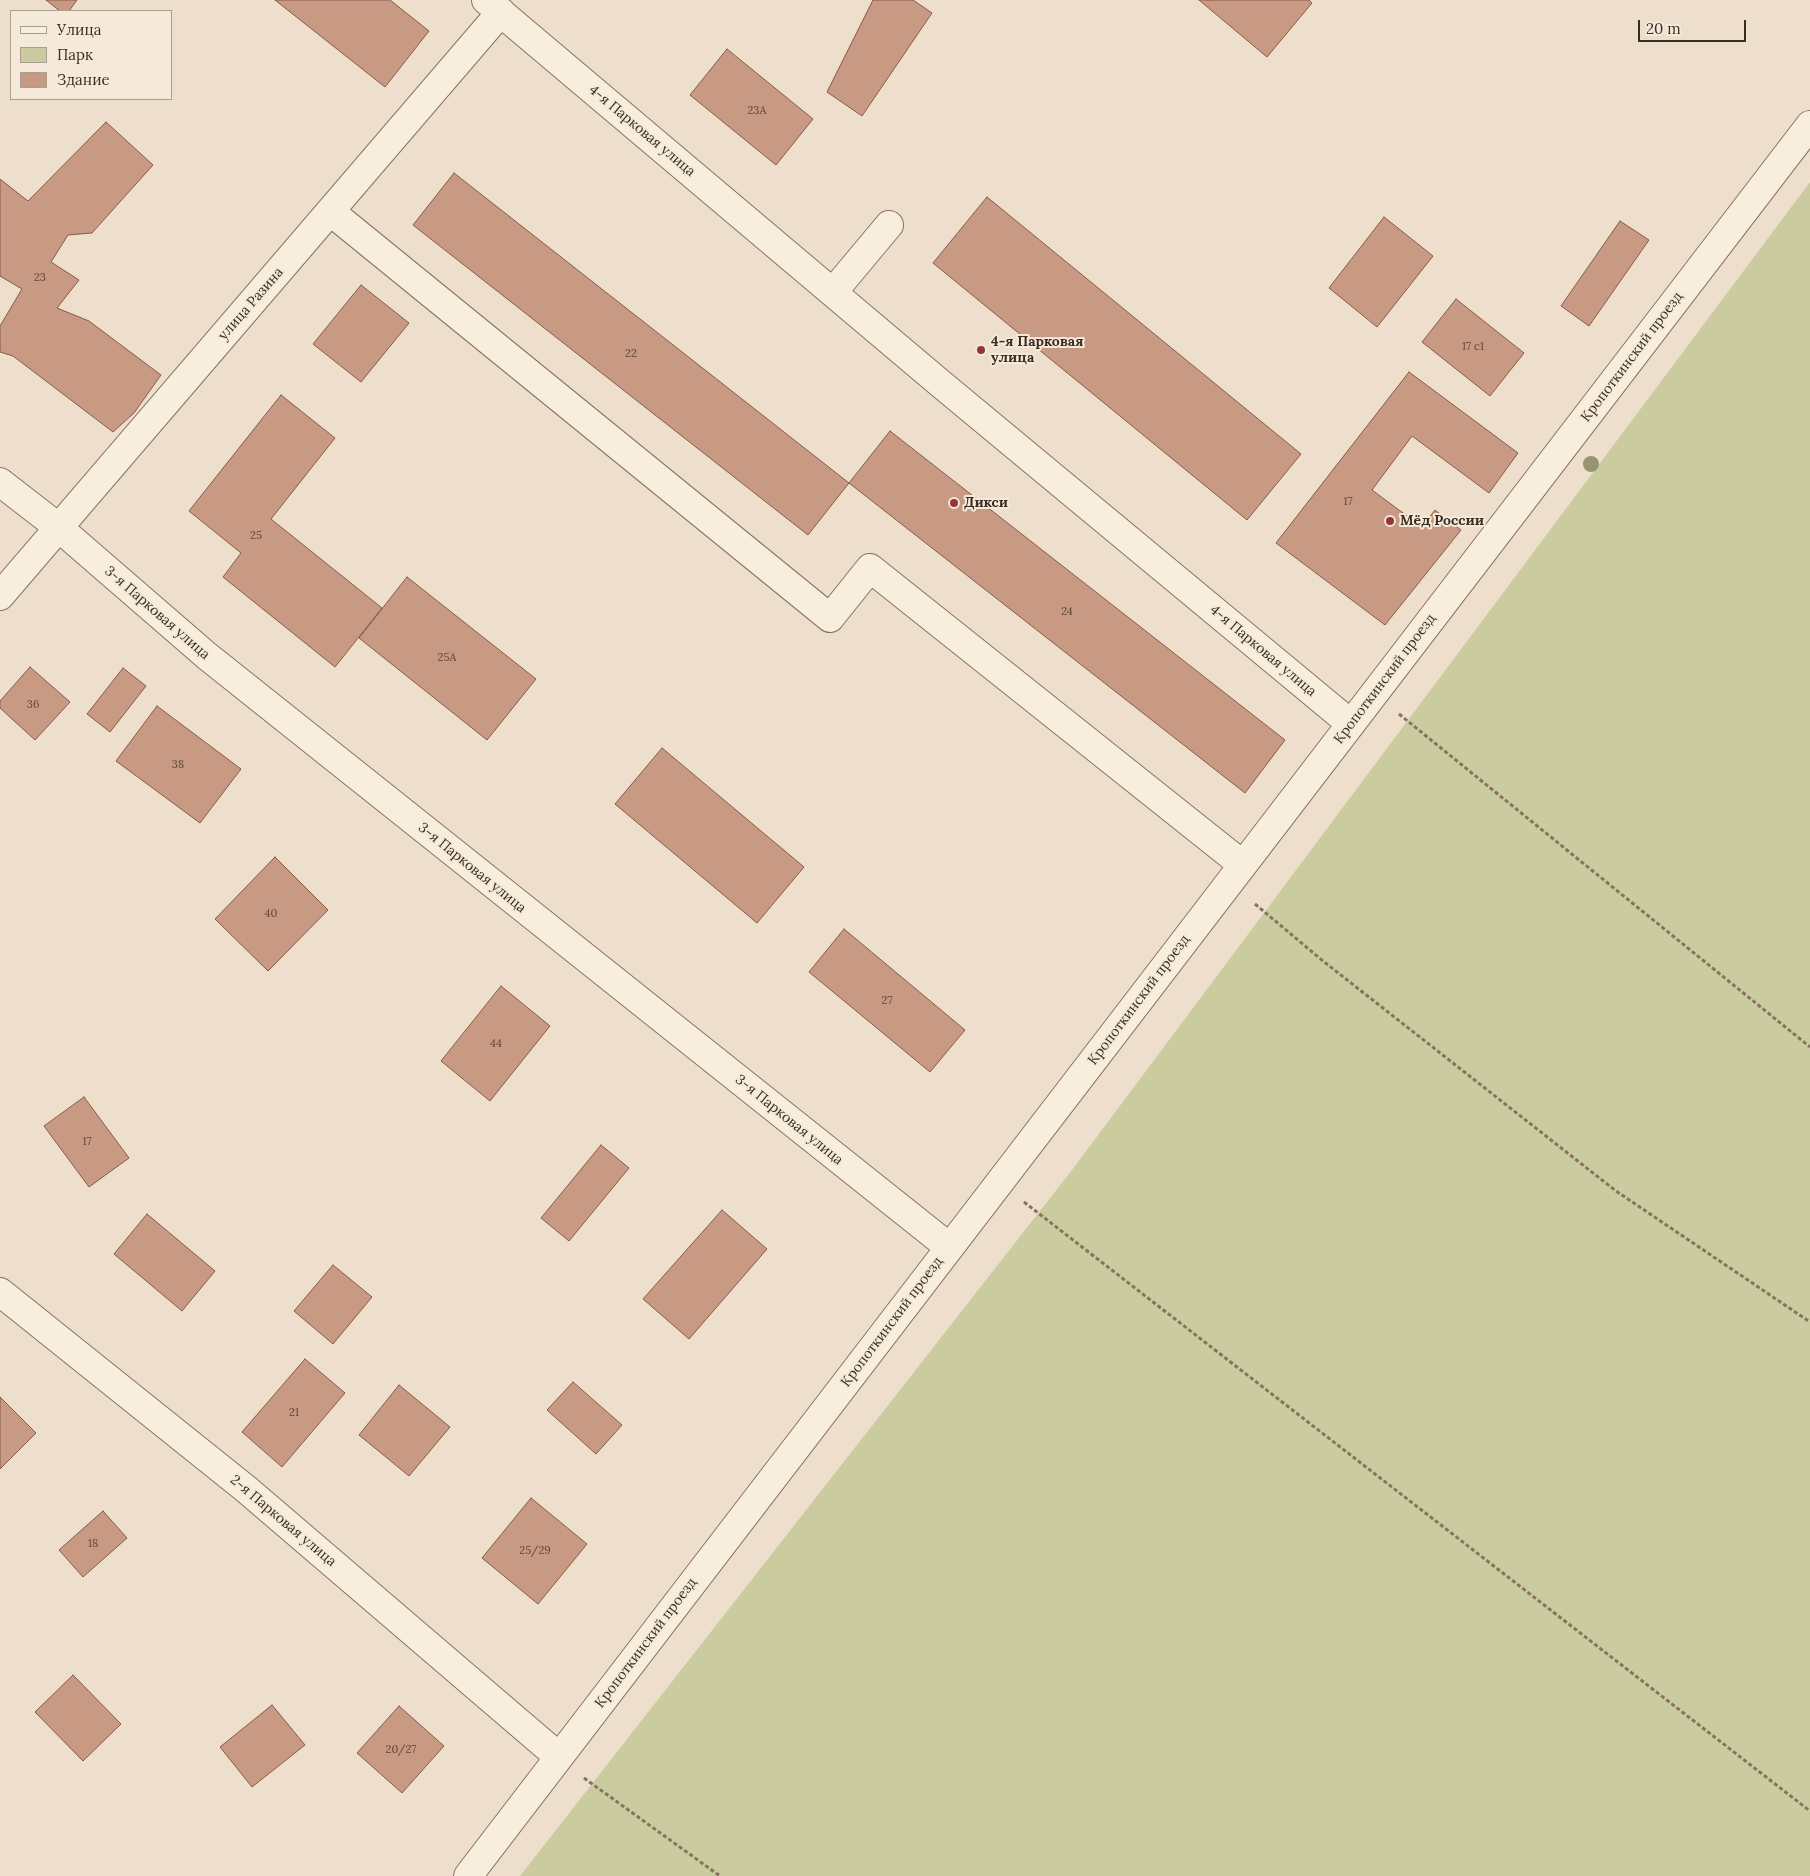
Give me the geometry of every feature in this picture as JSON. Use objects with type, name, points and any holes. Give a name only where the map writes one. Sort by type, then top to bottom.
[{"type":"street","name":"улица Разина","points":[[0,596],[331,212],[493,6]]},
{"type":"street","name":"4-я Парковая улица","points":[[493,6],[1351,724]]},
{"type":"street","name":"Кропоткинский проезд","points":[[468,1876],[1810,125]]},
{"type":"street","points":[[331,212],[830,618],[870,568],[1236,874]]},
{"type":"street","points":[[833,292],[889,225]]},
{"type":"street","name":"3-я Парковая улица","points":[[0,482],[58,527],[207,656],[949,1247]]},
{"type":"street","name":"2-я Парковая улица","points":[[0,1292],[246,1489],[559,1757]]},
{"type":"path","points":[[1374,694],[1810,1047]]},
{"type":"path","points":[[1236,874],[1323,961],[1616,1191],[1810,1322]]},
{"type":"path","points":[[1000,1182],[1810,1811]]},
{"type":"path","points":[[559,1757],[592,1784],[720,1876]]},
{"type":"green space","points":[[1810,182],[1810,1876],[520,1876],[1072,1170]]},
{"type":"building","points":[[46,0],[77,0],[70,10],[59,10]]},
{"type":"building","points":[[275,0],[390,0],[429,31],[385,87]]},
{"type":"building","points":[[873,0],[913,0],[932,13],[862,116],[827,92]]},
{"type":"building","points":[[1199,0],[1309,0],[1312,3],[1267,57]]},
{"type":"building","points":[[727,49],[813,119],[776,165],[690,95]]},
{"type":"building","points":[[106,122],[153,165],[92,233],[68,235],[51,262],[79,280],[57,308],[89,321],[161,375],[134,413],[113,432],[13,356],[0,352],[0,326],[22,289],[0,276],[0,179],[28,201]]},
{"type":"building","points":[[454,173],[849,483],[808,535],[413,225]]},
{"type":"building","points":[[987,197],[1301,454],[1247,520],[933,263]]},
{"type":"building","points":[[1384,217],[1433,256],[1377,327],[1329,288]]},
{"type":"building","points":[[1620,221],[1649,240],[1589,326],[1561,306]]},
{"type":"building","points":[[361,285],[409,323],[361,382],[313,344]]},
{"type":"building","points":[[1456,299],[1524,353],[1490,396],[1422,342]]},
{"type":"building","points":[[1409,372],[1518,453],[1489,493],[1412,436],[1372,490],[1422,527],[1435,510],[1461,530],[1385,625],[1276,543]]},
{"type":"building","points":[[281,395],[335,438],[271,519],[382,608],[335,667],[223,577],[241,553],[189,511]]},
{"type":"building","points":[[890,431],[1285,740],[1245,793],[849,483]]},
{"type":"building","points":[[407,577],[536,679],[487,740],[359,638]]},
{"type":"building","points":[[30,667],[70,702],[35,740],[0,708],[0,701]]},
{"type":"building","points":[[123,668],[146,686],[110,732],[87,714]]},
{"type":"building","points":[[157,706],[241,769],[200,823],[116,761]]},
{"type":"building","points":[[662,748],[804,867],[757,923],[615,804]]},
{"type":"building","points":[[275,857],[328,910],[268,971],[215,919]]},
{"type":"building","points":[[844,929],[965,1030],[930,1072],[809,972]]},
{"type":"building","points":[[501,986],[550,1026],[490,1101],[441,1061]]},
{"type":"building","points":[[84,1097],[129,1158],[89,1187],[44,1126]]},
{"type":"building","points":[[601,1145],[629,1168],[569,1241],[541,1218]]},
{"type":"building","points":[[722,1210],[767,1249],[689,1339],[643,1299]]},
{"type":"building","points":[[147,1214],[215,1271],[182,1311],[114,1254]]},
{"type":"building","points":[[333,1265],[372,1297],[333,1344],[294,1311]]},
{"type":"building","points":[[305,1359],[345,1393],[282,1467],[242,1432]]},
{"type":"building","points":[[573,1382],[622,1425],[596,1454],[547,1410]]},
{"type":"building","points":[[399,1385],[450,1427],[409,1476],[359,1435]]},
{"type":"building","points":[[0,1397],[36,1433],[0,1469]]},
{"type":"building","points":[[531,1498],[587,1544],[538,1604],[482,1558]]},
{"type":"building","points":[[103,1511],[127,1538],[83,1577],[59,1550]]},
{"type":"building","points":[[73,1675],[121,1724],[83,1761],[35,1712]]},
{"type":"building","points":[[272,1705],[305,1745],[252,1787],[220,1747]]},
{"type":"building","points":[[399,1706],[444,1746],[402,1793],[357,1753]]},
{"type":"place","name":"4-я Парковая улица","points":[[981,350]]},
{"type":"place","name":"Дикси","points":[[954,503]]},
{"type":"place","name":"Мёд России","points":[[1390,521]]}]
